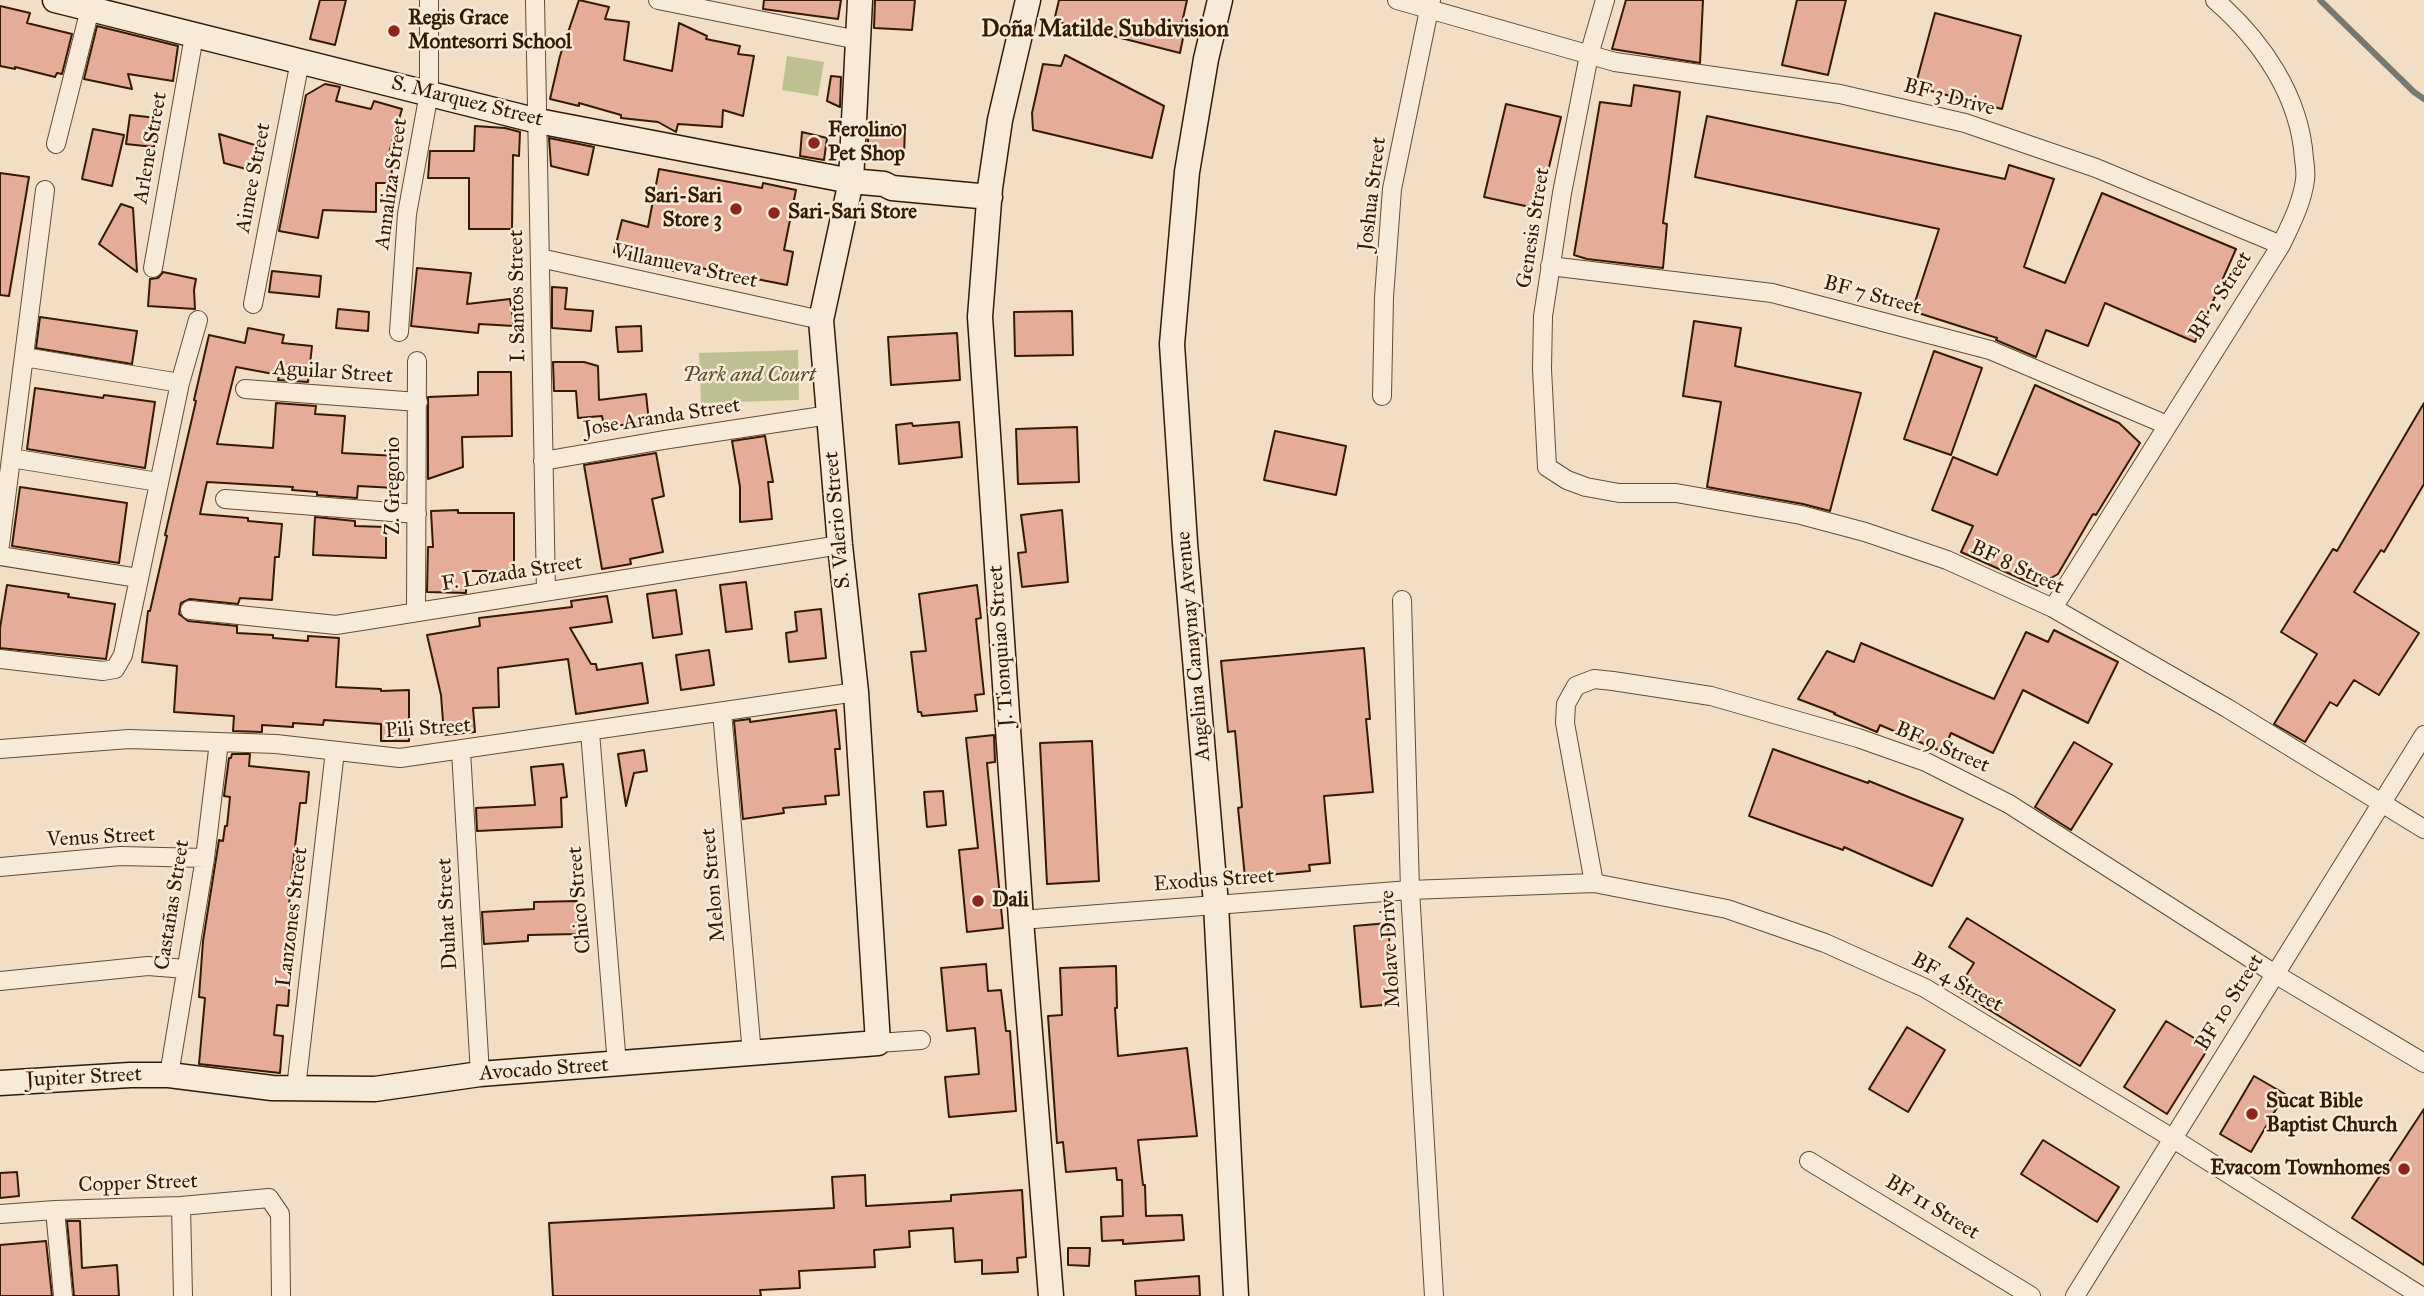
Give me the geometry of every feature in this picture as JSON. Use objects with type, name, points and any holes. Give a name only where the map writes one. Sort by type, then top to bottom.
[{"type":"street","name":"S. Marquez Street","points":[[55,0],[538,121],[851,181],[884,184],[892,188],[990,192]]},
{"type":"street","name":"Annaliza Street","points":[[399,332],[407,214],[429,93],[429,0]]},
{"type":"street","name":"I. Santos Street","points":[[536,0],[546,591]]},
{"type":"street","points":[[658,0],[858,40]]},
{"type":"street","name":"S. Valerio Street","points":[[860,0],[851,181],[821,320],[840,545],[856,692],[878,1044]]},
{"type":"street","name":"J. Tionquiao Street","points":[[1028,0],[1000,120],[990,192],[980,317],[1021,920],[1051,1296]]},
{"type":"street","name":"Angelina Canaynay Avenue","points":[[1220,0],[1206,58],[1187,172],[1172,344],[1186,557],[1216,904],[1236,1296]]},
{"type":"street","name":"BF 3 Drive","points":[[1397,0],[1430,5],[1589,55],[1633,66],[1840,94],[1965,123],[2096,167],[2281,245]]},
{"type":"street","name":"Genesis Street","points":[[1547,467],[1542,369],[1543,316],[1562,193],[1589,55],[1605,0]]},
{"type":"street","name":"BF 2 Street","points":[[2053,608],[2281,245],[2297,210],[2306,178],[2298,116],[2287,91],[2261,49],[2215,0]]},
{"type":"street","name":"Joshua Street","points":[[1382,396],[1384,297],[1392,189],[1430,5]]},
{"type":"street","points":[[56,144],[90,9]]},
{"type":"street","name":"Arlene Street","points":[[153,268],[194,36]]},
{"type":"street","name":"Aimee Street","points":[[253,304],[300,61]]},
{"type":"street","points":[[0,545],[45,190]]},
{"type":"street","name":"Villanueva Street","points":[[540,258],[821,320]]},
{"type":"street","name":"BF 7 Street","points":[[1550,266],[1772,293],[1990,350],[2167,425]]},
{"type":"street","points":[[0,659],[103,671],[115,669],[122,655],[180,383],[198,320]]},
{"type":"street","points":[[24,357],[180,383]]},
{"type":"street","name":"Z. Gregorio","points":[[416,612],[417,361]]},
{"type":"street","name":"Aguilar Street","points":[[245,389],[418,402]]},
{"type":"street","name":"Jose Aranda Street","points":[[543,461],[829,415]]},
{"type":"street","points":[[11,458],[158,482]]},
{"type":"street","name":"BF 8 Street","points":[[1547,467],[1567,480],[1586,487],[1619,493],[1676,493],[1801,515],[1865,532],[1947,560],[2053,608],[2227,708],[2424,829]]},
{"type":"street","points":[[225,499],[417,514]]},
{"type":"street","name":"F. Lozada Street","points":[[190,610],[336,625],[840,545]]},
{"type":"street","points":[[0,556],[138,578]]},
{"type":"street","name":"Molave Drive","points":[[1402,600],[1410,890],[1434,1296]]},
{"type":"street","name":"BF 9 Street","points":[[1594,883],[1565,723],[1566,704],[1576,685],[1594,679],[1711,696],[1858,738],[1926,762],[2009,804],[2275,974],[2424,1063]]},
{"type":"street","name":"Pili Street","points":[[0,749],[129,738],[276,744],[400,758],[856,692]]},
{"type":"street","name":"Melon Street","points":[[722,712],[752,1054]]},
{"type":"street","name":"Chico Street","points":[[590,732],[617,1065]]},
{"type":"street","name":"BF 10 Street","points":[[2075,1296],[2424,735]]},
{"type":"street","name":"Castañas Street","points":[[169,1075],[205,858],[219,742]]},
{"type":"street","name":"Lanzones Street","points":[[296,1088],[335,751]]},
{"type":"street","name":"Duhat Street","points":[[461,751],[480,1074]]},
{"type":"street","name":"Venus Street","points":[[0,867],[120,856],[205,858]]},
{"type":"street","name":"BF 4 Street","points":[[1410,890],[1594,883],[1727,908],[1825,943],[1925,988],[2172,1138],[2421,1296]]},
{"type":"street","name":"Exodus Street","points":[[1021,920],[1410,890]]},
{"type":"street","points":[[0,981],[148,966],[186,969]]},
{"type":"street","name":"Avocado Street","points":[[169,1075],[272,1088],[375,1089],[480,1074],[921,1040]]},
{"type":"street","name":"Jupiter Street","points":[[0,1083],[169,1075]]},
{"type":"street","name":"BF 11 Street","points":[[1809,1161],[2031,1296]]},
{"type":"street","name":"Copper Street","points":[[0,1214],[181,1206],[270,1198],[280,1214],[281,1296]]},
{"type":"street","points":[[181,1206],[183,1296]]},
{"type":"street","points":[[55,1210],[63,1296]]},
{"type":"green space","points":[[787,56],[824,62],[818,96],[782,90]]},
{"type":"green space","name":"Park and Court","points":[[798,350],[799,400],[701,403],[699,353]]},
{"type":"building","points":[[320,0],[346,0],[335,45],[310,39]]},
{"type":"building","points":[[579,0],[609,7],[605,19],[629,22],[624,60],[672,71],[679,23],[707,36],[706,39],[740,46],[738,54],[754,56],[743,116],[723,110],[722,127],[678,124],[676,132],[658,122],[621,118],[621,115],[579,103],[579,106],[550,99],[560,56]]},
{"type":"building","points":[[764,0],[841,0],[838,19],[763,9]]},
{"type":"building","points":[[875,0],[915,0],[912,30],[874,28]]},
{"type":"building","points":[[1059,0],[1187,0],[1180,32],[1184,33],[1180,53],[1054,21]]},
{"type":"building","points":[[1626,0],[1703,0],[1700,63],[1612,49]]},
{"type":"building","points":[[1797,0],[1846,0],[1828,75],[1782,65]]},
{"type":"building","points":[[0,6],[30,13],[27,23],[72,34],[62,74],[57,73],[55,77],[0,66]]},
{"type":"building","points":[[1935,13],[2021,36],[2002,109],[1915,87]]},
{"type":"building","points":[[97,26],[178,46],[173,81],[128,74],[132,89],[84,79]]},
{"type":"building","points":[[1065,55],[1164,106],[1152,158],[1033,130],[1032,113],[1043,64],[1061,66]]},
{"type":"building","points":[[831,76],[841,77],[840,107],[827,101]]},
{"type":"building","points":[[325,84],[340,87],[336,101],[371,109],[374,101],[402,109],[388,156],[394,157],[390,183],[376,183],[376,212],[323,210],[318,238],[279,231],[306,95]]},
{"type":"building","points":[[1634,85],[1680,92],[1663,223],[1667,224],[1663,268],[1574,255],[1600,102],[1631,106]]},
{"type":"building","points":[[1506,104],[1561,117],[1539,209],[1484,197]]},
{"type":"building","points":[[130,115],[157,118],[154,147],[126,144]]},
{"type":"building","points":[[1707,116],[2005,179],[2009,165],[2054,179],[2024,267],[2065,283],[2102,193],[2236,249],[2195,342],[2105,303],[2088,346],[2046,330],[2036,357],[1996,340],[1997,338],[1912,311],[1939,229],[1695,177]]},
{"type":"building","points":[[869,125],[905,125],[904,156],[867,155]]},
{"type":"building","points":[[475,126],[520,132],[519,156],[513,155],[512,229],[469,229],[469,178],[428,178],[430,151],[474,151]]},
{"type":"building","points":[[93,129],[124,135],[112,186],[82,179]]},
{"type":"building","name":"Ferolino Pet Shop","points":[[802,132],[827,138],[824,160],[800,156]]},
{"type":"building","points":[[219,134],[258,146],[257,172],[224,163]]},
{"type":"building","points":[[549,138],[594,147],[588,175],[551,166]]},
{"type":"building","points":[[659,169],[762,188],[763,183],[796,190],[784,250],[793,252],[787,285],[680,264],[678,272],[614,252],[622,220],[648,227]]},
{"type":"building","points":[[0,173],[29,177],[9,296],[0,295]]},
{"type":"building","points":[[121,204],[133,208],[137,272],[99,244]]},
{"type":"building","points":[[417,268],[471,273],[467,304],[510,299],[514,326],[479,324],[478,333],[411,326]]},
{"type":"building","points":[[272,271],[321,276],[319,297],[269,292]]},
{"type":"building","points":[[163,272],[196,279],[195,309],[148,306],[150,279],[158,278]]},
{"type":"building","points":[[552,287],[567,288],[565,309],[593,311],[591,331],[552,328]]},
{"type":"building","points":[[338,309],[369,312],[368,331],[336,328]]},
{"type":"building","points":[[1072,311],[1073,355],[1015,356],[1014,312]]},
{"type":"building","points":[[40,317],[137,331],[132,364],[36,348]]},
{"type":"building","points":[[1694,321],[1741,328],[1735,366],[1861,393],[1830,511],[1707,487],[1721,402],[1683,396]]},
{"type":"building","points":[[641,326],[642,351],[618,352],[616,327]]},
{"type":"building","points":[[248,328],[284,335],[282,343],[312,346],[308,382],[278,380],[279,375],[236,367],[217,444],[273,448],[276,403],[316,406],[315,414],[345,416],[342,453],[397,456],[395,488],[358,486],[357,498],[317,495],[317,492],[292,490],[293,487],[207,482],[200,514],[282,524],[279,557],[275,557],[272,600],[240,598],[238,604],[190,599],[181,603],[179,614],[188,621],[237,626],[237,633],[308,641],[308,636],[339,638],[336,687],[381,691],[409,690],[409,741],[381,741],[381,724],[324,720],[323,725],[262,725],[262,732],[233,731],[234,716],[174,712],[177,666],[142,662],[148,611],[167,536],[165,535],[209,335],[245,343]]},
{"type":"building","points":[[957,333],[960,380],[891,385],[888,337]]},
{"type":"building","points":[[1934,351],[1982,368],[1951,455],[1904,439]]},
{"type":"building","points":[[553,362],[584,362],[598,366],[599,400],[646,394],[649,422],[604,427],[602,416],[578,418],[576,391],[554,391]]},
{"type":"building","points":[[478,372],[511,372],[512,436],[462,437],[463,467],[428,479],[428,397],[478,395]]},
{"type":"building","points":[[2035,385],[2119,423],[2140,443],[2096,515],[2093,514],[2058,574],[2037,586],[1961,552],[1973,526],[1932,510],[1953,457],[1997,475]]},
{"type":"building","points":[[35,388],[155,402],[145,468],[27,449]]},
{"type":"building","points":[[2424,403],[2424,484],[2384,552],[2381,550],[2354,592],[2419,633],[2379,695],[2354,680],[2337,706],[2330,702],[2305,742],[2274,724],[2317,654],[2281,632],[2333,549],[2337,551]]},
{"type":"building","points":[[959,422],[962,457],[899,464],[896,425]]},
{"type":"building","points":[[1077,427],[1079,482],[1018,484],[1016,429]]},
{"type":"building","points":[[1275,431],[1346,446],[1336,495],[1264,480]]},
{"type":"building","points":[[765,436],[773,482],[768,482],[772,519],[740,522],[740,487],[732,441]]},
{"type":"building","points":[[656,453],[664,496],[652,499],[663,552],[630,559],[631,564],[602,569],[584,465]]},
{"type":"building","points":[[20,487],[127,503],[119,563],[12,546]]},
{"type":"building","points":[[458,510],[458,513],[514,513],[514,571],[466,571],[466,593],[427,592],[428,547],[433,547],[431,511]]},
{"type":"building","points":[[1062,510],[1068,582],[1022,587],[1018,553],[1026,552],[1021,515]]},
{"type":"building","points":[[315,517],[355,521],[355,526],[386,527],[386,558],[313,555]]},
{"type":"building","points":[[746,582],[752,629],[726,632],[720,585]]},
{"type":"building","points":[[7,585],[115,604],[106,659],[0,648],[0,628]]},
{"type":"building","points":[[977,585],[981,618],[976,619],[984,694],[975,695],[977,711],[922,716],[921,712],[918,712],[911,652],[926,651],[919,594]]},
{"type":"building","points":[[676,590],[682,634],[653,638],[647,594]]},
{"type":"building","points":[[607,596],[612,622],[570,628],[591,664],[596,664],[597,670],[642,663],[648,703],[576,714],[568,659],[498,668],[499,707],[473,708],[475,732],[444,735],[441,695],[427,635],[480,626],[479,618],[572,607],[571,601]]},
{"type":"building","points":[[821,609],[826,658],[789,662],[786,633],[797,631],[795,612]]},
{"type":"building","points":[[2054,630],[2118,662],[2088,723],[2023,690],[1993,753],[1951,733],[1943,752],[1880,725],[1877,732],[1798,699],[1827,651],[1854,662],[1861,643],[1994,699],[2026,632],[2048,642]]},
{"type":"building","points":[[1364,648],[1370,719],[1366,719],[1373,792],[1324,796],[1330,863],[1309,865],[1310,871],[1245,877],[1238,808],[1242,807],[1235,731],[1228,732],[1221,661]]},
{"type":"building","points":[[709,650],[714,685],[681,690],[676,655]]},
{"type":"building","points":[[836,710],[840,749],[835,749],[839,795],[825,796],[826,804],[783,808],[784,813],[743,819],[734,721],[750,719],[750,722]]},
{"type":"building","points":[[994,735],[995,762],[987,763],[1003,928],[967,932],[959,850],[978,848],[966,738]]},
{"type":"building","points":[[1092,741],[1099,881],[1047,884],[1040,743]]},
{"type":"building","points":[[2074,742],[2112,764],[2071,830],[2035,807]]},
{"type":"building","points":[[1773,749],[1868,783],[1869,781],[1963,819],[1932,886],[1844,847],[1843,850],[1749,816]]},
{"type":"building","points":[[644,750],[647,771],[634,773],[626,806],[618,754]]},
{"type":"building","points":[[232,754],[250,754],[249,766],[309,772],[306,803],[300,803],[290,891],[289,907],[295,907],[288,1006],[277,1005],[274,1035],[283,1036],[280,1073],[199,1064],[205,998],[199,997],[203,941],[219,840],[223,841],[227,826],[230,797],[224,796],[229,758]]},
{"type":"building","points":[[563,764],[567,797],[561,798],[562,827],[477,831],[476,808],[535,805],[531,767]]},
{"type":"building","points":[[943,791],[946,825],[927,827],[924,792]]},
{"type":"building","points":[[577,901],[578,934],[528,935],[528,941],[484,944],[482,912],[534,909],[534,902]]},
{"type":"building","points":[[1967,918],[2115,1010],[2080,1066],[1957,990],[1974,963],[1949,947]]},
{"type":"building","points":[[1388,923],[1394,1004],[1361,1007],[1354,926]]},
{"type":"building","points":[[986,964],[988,991],[1001,990],[1006,1031],[1010,1031],[1016,1111],[949,1117],[945,1077],[979,1074],[975,1028],[947,1031],[941,968]]},
{"type":"building","points":[[1116,966],[1118,1056],[1187,1048],[1197,1136],[1138,1140],[1145,1185],[1146,1216],[1182,1215],[1184,1240],[1123,1244],[1123,1240],[1102,1241],[1101,1217],[1123,1216],[1122,1180],[1117,1180],[1116,1168],[1066,1172],[1063,1142],[1057,1143],[1048,1016],[1062,1015],[1060,968]]},
{"type":"building","points":[[2166,1021],[2209,1047],[2167,1114],[2124,1087]]},
{"type":"building","points":[[1907,1027],[1945,1050],[1908,1112],[1869,1089]]},
{"type":"building","name":"Sucat Bible Baptist Church","points":[[2254,1076],[2285,1094],[2251,1152],[2220,1134]]},
{"type":"building","name":"Evacom Townhomes","points":[[2424,1109],[2424,1265],[2352,1218]]},
{"type":"building","points":[[2043,1140],[2119,1187],[2097,1222],[2021,1174]]},
{"type":"building","points":[[17,1172],[19,1196],[0,1198],[0,1173]]},
{"type":"building","points":[[865,1175],[866,1206],[951,1201],[951,1195],[1022,1190],[1026,1257],[1017,1258],[1018,1272],[982,1274],[982,1260],[955,1262],[953,1228],[909,1231],[910,1247],[874,1250],[875,1267],[799,1271],[800,1288],[760,1290],[761,1296],[553,1296],[549,1223],[834,1208],[832,1177]]},
{"type":"building","points":[[67,1221],[80,1221],[82,1268],[117,1265],[119,1296],[74,1296]]},
{"type":"building","points":[[46,1241],[52,1296],[0,1296],[0,1245]]},
{"type":"building","points":[[1068,1248],[1090,1248],[1089,1266],[1068,1265]]},
{"type":"building","points":[[1199,1276],[1200,1296],[1136,1296],[1135,1281]]},
{"type":"waterway","points":[[2320,0],[2424,99]]},
{"type":"place","name":"Regis Grace Montesorri School","points":[[394,31]]},
{"type":"place","name":"Ferolino Pet Shop","points":[[814,143]]},
{"type":"place","name":"Sari-Sari Store 3","points":[[736,209]]},
{"type":"place","name":"Sari-Sari Store","points":[[774,213]]},
{"type":"place","name":"Dali","points":[[978,901]]},
{"type":"place","name":"Sucat Bible Baptist Church","points":[[2252,1114]]},
{"type":"place","name":"Evacom Townhomes","points":[[2404,1169]]},
{"type":"district","name":"Doña Matilde Subdivision","points":[[1105,30]]}]
